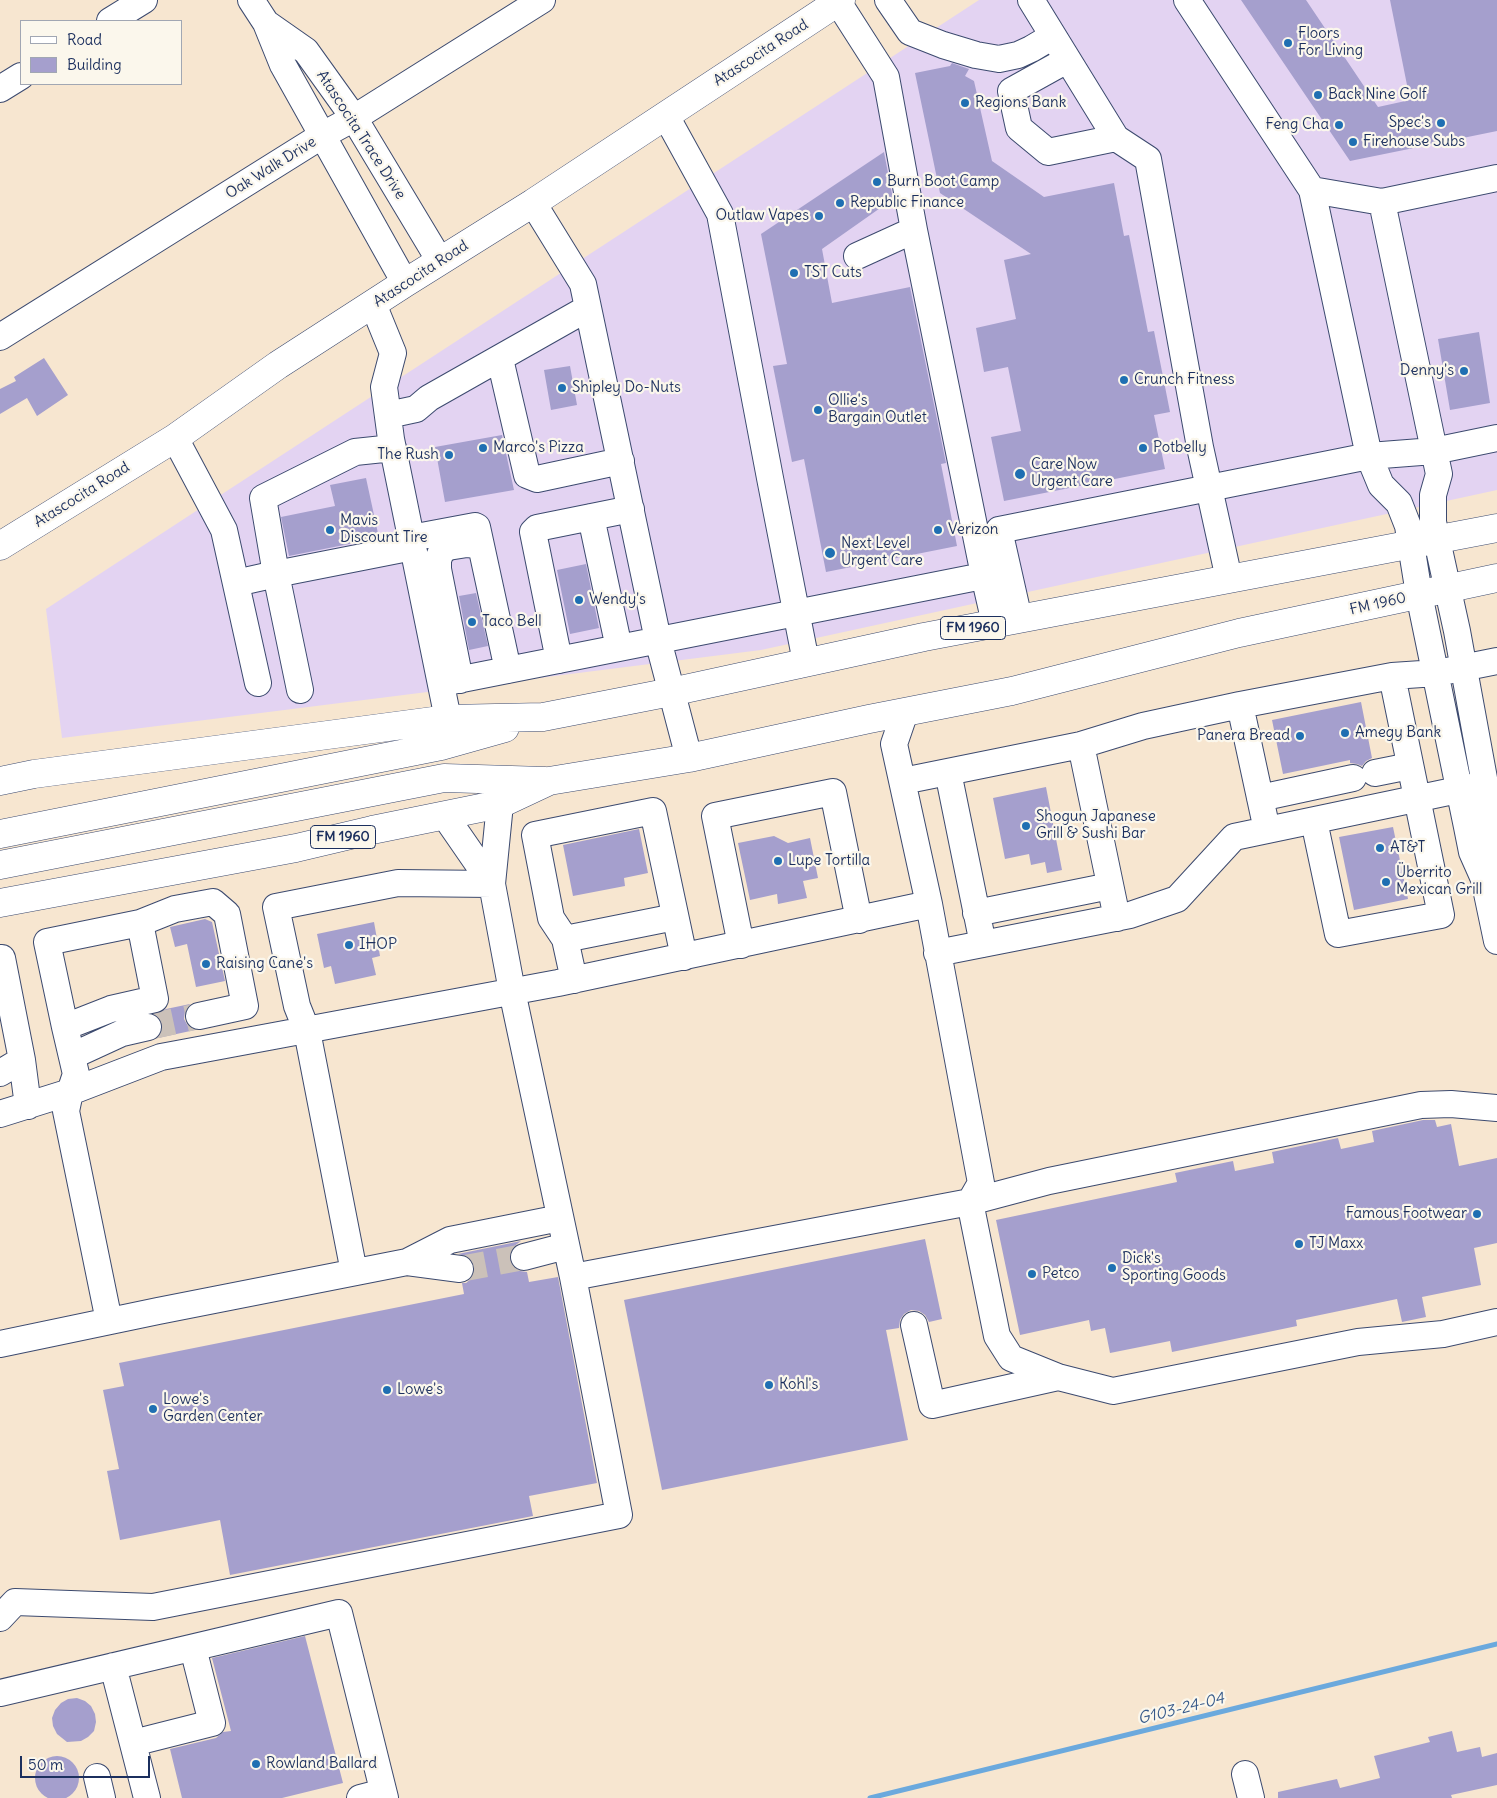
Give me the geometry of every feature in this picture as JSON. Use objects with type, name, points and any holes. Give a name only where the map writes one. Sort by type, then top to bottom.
[{"type":"main road","name":"Atascocita Road","points":[[0,546],[175,438],[278,365],[533,203],[840,1]]},
{"type":"main road","name":"FM 1960","points":[[0,781],[34,774],[448,719],[543,717],[1007,621],[1497,528]]},
{"type":"main road","name":"FM 1960","points":[[0,903],[296,848],[372,830],[445,816],[500,804],[549,781],[689,758],[869,719],[1012,691],[1239,633],[1497,578]]},
{"type":"main road","points":[[0,834],[441,746],[543,717]]},
{"type":"main road","points":[[0,865],[444,778],[549,781]]},
{"type":"street","points":[[112,20],[144,0]]},
{"type":"street","name":"Atascocita Trace Drive","points":[[250,0],[266,23],[283,65],[405,283]]},
{"type":"street","name":"Oak Walk Drive","points":[[0,336],[542,0]]},
{"type":"street","points":[[888,0],[910,32],[976,55],[999,59],[1018,55],[1053,36]]},
{"type":"street","points":[[1031,0],[1116,138],[1148,159],[1200,447],[1229,579]]},
{"type":"street","points":[[1187,0],[1312,190],[1369,456],[1381,485],[1399,503],[1408,526],[1424,543],[1449,589],[1463,668],[1491,782],[1484,878]]},
{"type":"street","points":[[840,1],[886,77],[914,230],[1007,621]]},
{"type":"street","name":"Atascocita Trace Drive","points":[[266,23],[306,51],[354,118],[440,261]]},
{"type":"street","points":[[1068,60],[1011,91],[1019,128],[1048,152],[1116,138]]},
{"type":"street","points":[[0,89],[20,77]]},
{"type":"street","points":[[666,116],[720,214],[806,662]]},
{"type":"street","points":[[1312,190],[1382,202],[1497,178]]},
{"type":"street","points":[[1382,202],[1439,474],[1433,495],[1433,522],[1424,543],[1419,594],[1437,673],[1472,852],[1484,878],[1497,941]]},
{"type":"street","points":[[533,203],[583,284],[658,640],[689,758]]},
{"type":"street","points":[[857,256],[914,230]]},
{"type":"street","points":[[373,304],[393,353],[384,387],[393,448],[412,543],[451,681]]},
{"type":"street","points":[[388,416],[416,409],[429,398],[588,308]]},
{"type":"street","points":[[500,359],[527,474],[537,478],[620,461]]},
{"type":"street","points":[[175,438],[224,530],[258,683]]},
{"type":"street","points":[[996,573],[999,530],[1369,456],[1434,451],[1497,438]]},
{"type":"street","points":[[300,690],[276,574],[263,498],[355,452],[393,448]]},
{"type":"street","points":[[560,660],[534,532],[537,528],[631,509]]},
{"type":"street","points":[[591,517],[619,648]]},
{"type":"street","points":[[236,583],[412,543],[475,526],[481,538],[508,670]]},
{"type":"street","points":[[448,719],[451,681],[438,560],[441,552],[448,547],[467,544],[481,538]]},
{"type":"street","points":[[451,681],[996,573]]},
{"type":"street","points":[[903,781],[1081,745],[1143,726],[1240,705],[1392,676],[1437,673],[1497,661]]},
{"type":"street","points":[[1314,821],[1338,934],[1441,915],[1392,676]]},
{"type":"street","points":[[1240,705],[1267,830]]},
{"type":"street","points":[[894,744],[905,712]]},
{"type":"street","points":[[869,719],[894,744],[903,781],[930,904],[937,953],[981,1183],[970,1202],[997,1336],[1011,1358],[1058,1377],[1113,1390],[1358,1342],[1443,1334],[1497,1322]]},
{"type":"street","points":[[1081,745],[1117,918]]},
{"type":"street","points":[[1260,798],[1410,766]]},
{"type":"street","points":[[948,772],[983,944]]},
{"type":"street","points":[[937,953],[1130,916],[1177,899],[1234,837],[1491,782]]},
{"type":"street","points":[[740,945],[715,816],[834,792],[859,920]]},
{"type":"street","points":[[0,1618],[14,1602],[153,1607],[619,1515],[573,1277],[512,992],[492,884],[500,804]]},
{"type":"street","points":[[574,980],[565,939],[551,918],[535,835],[652,811],[684,957]]},
{"type":"street","points":[[445,816],[492,884]]},
{"type":"street","points":[[354,1272],[307,1031],[297,1006],[276,907],[398,883],[492,884]]},
{"type":"street","points":[[976,913],[1110,886]]},
{"type":"street","points":[[109,1321],[66,1111],[76,1074],[47,942],[140,923],[175,909],[213,902],[227,914],[245,1006],[199,1016]]},
{"type":"street","points":[[0,1114],[70,1092],[161,1057],[574,980],[930,904]]},
{"type":"street","points":[[565,939],[675,916]]},
{"type":"street","points":[[65,1027],[111,1009],[156,999],[140,923]]},
{"type":"street","points":[[0,958],[2,958],[11,1067],[28,1106]]},
{"type":"street","points":[[72,1056],[122,1033],[148,1027]]},
{"type":"street","points":[[573,1277],[970,1202],[1057,1179],[1421,1105],[1451,1104],[1497,1108]]},
{"type":"street","points":[[0,1344],[407,1262],[450,1240],[560,1218]]},
{"type":"street","points":[[524,1257],[566,1246]]},
{"type":"street","points":[[407,1262],[460,1270]]},
{"type":"street","points":[[914,1325],[932,1405],[1058,1377]]},
{"type":"street","points":[[0,1693],[339,1613],[376,1796]]},
{"type":"street","points":[[133,1743],[212,1723],[193,1648]]},
{"type":"street","points":[[113,1666],[148,1798]]},
{"type":"shaded area","points":[[979,0],[1497,0],[1497,490],[761,650],[62,738],[46,609]]},
{"type":"building","points":[[1241,0],[1306,0],[1378,107],[1410,100],[1390,0],[1497,0],[1497,131],[1350,161]]},
{"type":"building","points":[[952,63],[969,69],[965,76],[974,81],[992,161],[1044,197],[1114,183],[1124,236],[1129,235],[1148,332],[1154,331],[1170,412],[1154,415],[1165,469],[1004,501],[991,437],[1021,431],[1008,367],[984,372],[976,328],[1016,319],[1004,260],[1031,254],[940,193],[915,73],[950,66]]},
{"type":"building","points":[[884,152],[893,199],[822,249],[832,303],[910,287],[946,463],[941,464],[957,546],[826,572],[804,459],[792,462],[773,366],[787,364],[761,234]]},
{"type":"building","name":"Denny's","points":[[1479,332],[1490,403],[1450,410],[1438,339]]},
{"type":"building","points":[[44,358],[68,395],[37,416],[27,398],[0,414],[0,389],[16,381],[14,377]]},
{"type":"building","points":[[570,366],[577,405],[551,410],[544,370]]},
{"type":"building","points":[[502,435],[514,490],[445,502],[435,447]]},
{"type":"building","name":"Mavis Discount Tire","points":[[366,478],[379,538],[289,556],[281,517],[335,506],[330,485]]},
{"type":"building","points":[[586,564],[599,628],[570,634],[557,570]]},
{"type":"building","points":[[476,593],[488,646],[469,650],[459,596]]},
{"type":"building","points":[[1361,702],[1372,758],[1362,766],[1350,763],[1350,760],[1283,774],[1272,720]]},
{"type":"building","name":"Shogun Japanese Grill & Sushi Bar","points":[[1046,787],[1062,870],[1047,873],[1045,862],[1031,865],[1029,854],[1005,859],[993,798]]},
{"type":"building","points":[[1393,827],[1408,899],[1354,910],[1339,837]]},
{"type":"building","points":[[639,829],[648,873],[624,878],[625,886],[573,896],[563,845]]},
{"type":"building","name":"Lupe Tortilla","points":[[774,836],[788,843],[810,838],[818,878],[803,881],[807,898],[778,904],[777,894],[750,900],[738,843]]},
{"type":"building","name":"Raising Cane's","points":[[205,919],[212,922],[225,981],[196,987],[187,944],[175,947],[170,927]]},
{"type":"building","name":"IHOP","points":[[374,922],[380,956],[372,958],[376,975],[335,984],[331,966],[324,968],[317,934]]},
{"type":"building","points":[[190,1004],[185,1011],[184,1019],[188,1026],[195,1030],[158,1038],[162,1032],[163,1024],[155,1014],[166,1009]]},
{"type":"building","points":[[1423,1120],[1435,1120],[1437,1127],[1451,1124],[1459,1166],[1497,1158],[1497,1243],[1474,1248],[1481,1285],[1422,1297],[1426,1317],[1402,1322],[1397,1299],[1296,1320],[1297,1326],[1172,1352],[1170,1341],[1110,1353],[1105,1328],[1091,1331],[1089,1320],[1020,1335],[996,1220],[1177,1182],[1175,1173],[1233,1161],[1235,1171],[1274,1163],[1272,1152],[1338,1138],[1341,1149],[1374,1142],[1372,1131]]},
{"type":"building","name":"Kohl's","points":[[925,1239],[942,1319],[929,1322],[925,1315],[919,1311],[911,1310],[904,1314],[900,1320],[899,1328],[886,1330],[908,1440],[662,1490],[624,1300]]},
{"type":"building","name":"Lowe's","points":[[521,1241],[513,1247],[509,1254],[514,1268],[527,1272],[529,1282],[558,1277],[597,1483],[529,1496],[533,1516],[230,1575],[220,1520],[120,1540],[107,1471],[119,1469],[103,1390],[124,1386],[119,1363],[464,1294],[462,1283],[466,1283],[472,1278],[475,1271],[474,1264],[469,1257],[458,1254]]},
{"type":"building","name":"Rowland Ballard","points":[[305,1636],[343,1783],[282,1798],[182,1798],[170,1749],[216,1738],[223,1732],[231,1731],[212,1658]]},
{"type":"building","points":[[77,1698],[91,1706],[96,1722],[94,1731],[81,1741],[67,1742],[57,1734],[52,1718],[55,1710],[61,1703],[68,1699]]},
{"type":"building","points":[[1452,1731],[1457,1752],[1480,1747],[1482,1757],[1497,1753],[1497,1785],[1451,1795],[1452,1798],[1278,1798],[1278,1792],[1337,1779],[1340,1788],[1380,1778],[1374,1756],[1430,1742],[1428,1737]]},
{"type":"building","points":[[57,1756],[69,1760],[75,1766],[79,1778],[75,1790],[69,1796],[61,1799],[45,1796],[39,1790],[35,1778],[39,1766],[45,1760]]},
{"type":"waterway","name":"G103-24-04","points":[[870,1798],[1497,1644]]},
{"type":"tunnel","points":[[148,1027],[199,1016]]},
{"type":"tunnel","points":[[460,1269],[524,1257]]},
{"type":"place","name":"Floors For Living","points":[[1288,43]]},
{"type":"place","name":"Back Nine Golf","points":[[1318,95]]},
{"type":"place","name":"Regions Bank","points":[[965,103]]},
{"type":"place","name":"Spec's","points":[[1441,123]]},
{"type":"place","name":"Feng Cha","points":[[1339,125]]},
{"type":"place","name":"Firehouse Subs","points":[[1353,142]]},
{"type":"place","name":"Burn Boot Camp","points":[[877,182]]},
{"type":"place","name":"Republic Finance","points":[[840,203]]},
{"type":"place","name":"Outlaw Vapes","points":[[819,216]]},
{"type":"place","name":"TST Cuts","points":[[794,273]]},
{"type":"place","name":"Denny's","points":[[1464,371]]},
{"type":"place","name":"Crunch Fitness","points":[[1124,380]]},
{"type":"place","name":"Shipley Do-Nuts","points":[[562,388]]},
{"type":"place","name":"Ollie's Bargain Outlet","points":[[818,410]]},
{"type":"place","name":"Marco's Pizza","points":[[483,448]]},
{"type":"place","name":"Potbelly","points":[[1143,448]]},
{"type":"place","name":"The Rush","points":[[449,455]]},
{"type":"place","name":"Care Now Urgent Care","points":[[1020,474]]},
{"type":"place","name":"Mavis Discount Tire","points":[[330,530]]},
{"type":"place","name":"Verizon","points":[[938,530]]},
{"type":"place","name":"Next Level Urgent Care","points":[[830,553]]},
{"type":"place","name":"Wendy's","points":[[579,600]]},
{"type":"place","name":"Taco Bell","points":[[472,622]]},
{"type":"place","name":"Amegy Bank","points":[[1345,733]]},
{"type":"place","name":"Panera Bread","points":[[1300,736]]},
{"type":"place","name":"Shogun Japanese Grill & Sushi Bar","points":[[1026,826]]},
{"type":"place","name":"AT&T","points":[[1380,848]]},
{"type":"place","name":"Lupe Tortilla","points":[[778,861]]},
{"type":"place","name":"Überrito Mexican Grill","points":[[1386,882]]},
{"type":"place","name":"IHOP","points":[[349,945]]},
{"type":"place","name":"Raising Cane's","points":[[206,964]]},
{"type":"place","name":"Famous Footwear","points":[[1477,1214]]},
{"type":"place","name":"TJ Maxx","points":[[1299,1244]]},
{"type":"place","name":"Dick's Sporting Goods","points":[[1112,1268]]},
{"type":"place","name":"Petco","points":[[1032,1274]]},
{"type":"place","name":"Kohl's","points":[[769,1385]]},
{"type":"place","name":"Lowe's","points":[[387,1390]]},
{"type":"place","name":"Lowe's Garden Center","points":[[153,1409]]},
{"type":"place","name":"Rowland Ballard","points":[[256,1764]]}]
